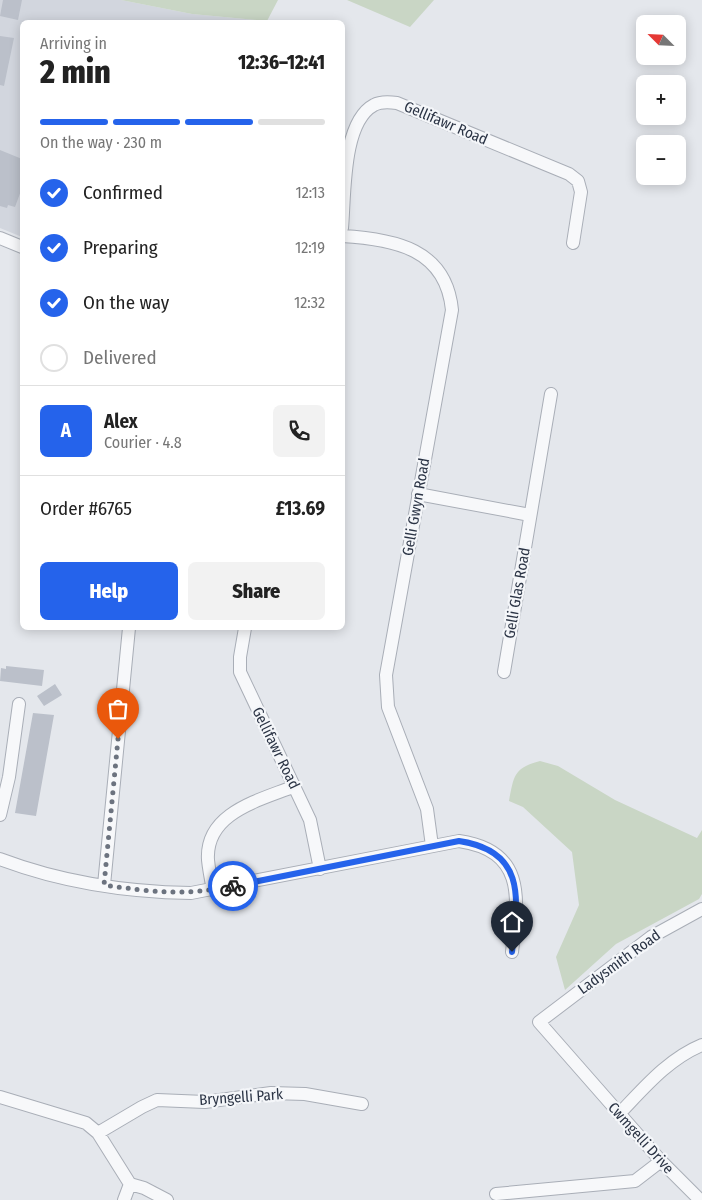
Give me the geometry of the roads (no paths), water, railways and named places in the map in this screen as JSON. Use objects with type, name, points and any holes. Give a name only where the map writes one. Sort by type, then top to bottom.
[{"type":"street","name":"Gellifawr Road","points":[[345,197],[350,145],[355,127],[361,116],[376,104],[397,103],[569,174],[578,181],[581,192],[573,243]]},
{"type":"street","name":"Gelli Gwyn Road","points":[[345,236],[406,246],[418,251],[439,270],[451,295],[452,310],[386,675],[388,707],[427,809],[432,846]]},
{"type":"street","points":[[0,238],[20,246]]},
{"type":"street","name":"Gelli Glas Road","points":[[504,672],[551,394]]},
{"type":"street","points":[[418,494],[530,515]]},
{"type":"street","points":[[104,885],[129,630]]},
{"type":"street","name":"Gellifawr Road","points":[[245,630],[240,656],[240,672],[310,820],[320,869]]},
{"type":"street","points":[[0,815],[9,776],[19,704]]},
{"type":"street","points":[[213,890],[208,858],[210,842],[216,827],[230,813],[295,786]]},
{"type":"street","points":[[0,859],[64,879],[155,893],[191,893],[459,841],[475,843],[490,850],[504,863],[514,879],[518,901],[512,952]]},
{"type":"street","name":"Ladysmith Road","points":[[539,1022],[651,937],[702,909]]},
{"type":"street","name":"Cwmgelli Drive","points":[[539,1022],[660,1161],[700,1196]]},
{"type":"street","points":[[619,1114],[662,1070],[689,1050],[702,1045]]},
{"type":"street","name":"Bryngelli Park","points":[[98,1133],[142,1106],[157,1100],[206,1102],[271,1093],[305,1094],[362,1104]]},
{"type":"street","points":[[0,1097],[86,1123],[98,1133],[130,1184],[144,1188],[167,1200]]},
{"type":"street","points":[[496,1194],[635,1181],[660,1161]]},
{"type":"street","points":[[124,1200],[130,1184]]}]
